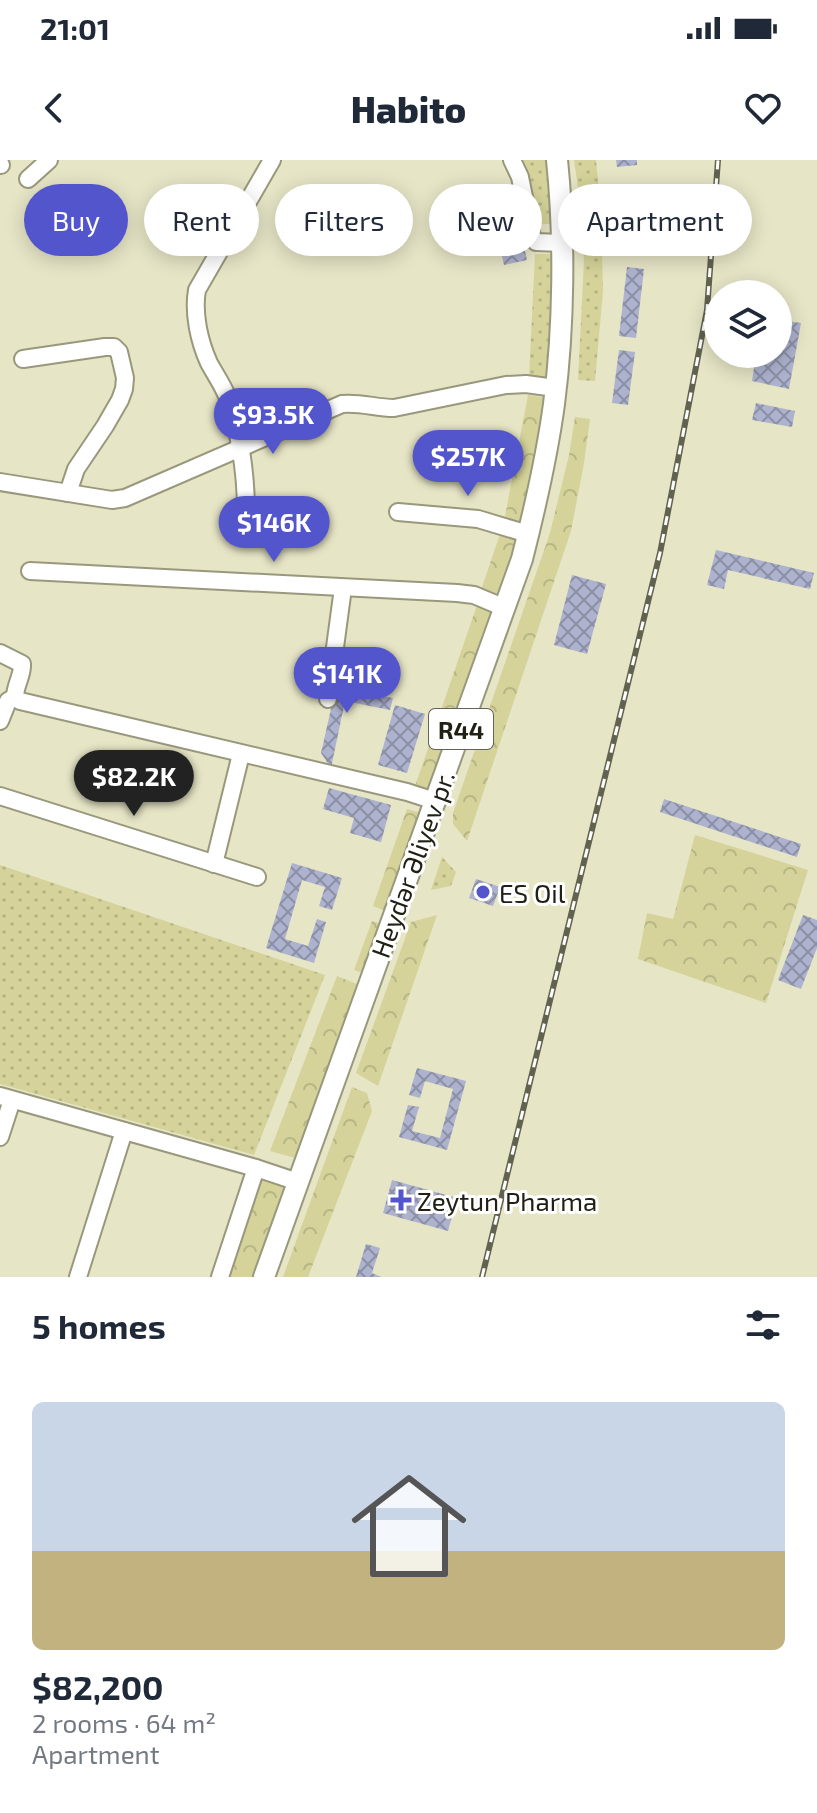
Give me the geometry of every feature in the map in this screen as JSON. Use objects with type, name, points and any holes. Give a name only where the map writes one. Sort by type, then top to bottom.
[{"type":"main road","name":"Heydər Əliyev pr.","points":[[557,160],[558,184]]},
{"type":"main road","name":"Heydər Əliyev pr.","points":[[274,1277],[531,561],[562,406],[569,330],[571,219],[566,160]]},
{"type":"main road","name":"Heydər Əliyev pr.","points":[[264,1277],[522,559],[546,448],[555,388],[561,256]]},
{"type":"street","points":[[28,179],[49,160]]},
{"type":"street","points":[[246,513],[246,489],[228,400],[203,349],[194,305],[197,290],[272,160]]},
{"type":"street","points":[[512,160],[520,177],[532,237],[536,242],[558,243]]},
{"type":"street","points":[[23,359],[105,347],[114,347],[119,352],[125,378],[124,389],[105,426],[76,469],[68,493]]},
{"type":"street","points":[[0,482],[112,500],[125,498],[342,404],[394,408],[506,385],[555,388]]},
{"type":"street","points":[[398,512],[478,519],[528,534]]},
{"type":"street","points":[[30,571],[466,594],[505,608]]},
{"type":"street","points":[[328,699],[343,588]]},
{"type":"street","points":[[0,653],[22,664],[15,697]]},
{"type":"street","points":[[15,697],[20,701],[435,801]]},
{"type":"street","points":[[0,721],[8,701],[15,697]]},
{"type":"street","points":[[214,864],[241,754]]},
{"type":"street","points":[[0,796],[257,877]]},
{"type":"street","points":[[0,1137],[6,1098],[298,1182]]},
{"type":"street","points":[[78,1277],[124,1131]]},
{"type":"street","points":[[220,1277],[256,1168]]},
{"type":"green space","points":[[521,160],[546,160],[552,224],[542,224],[542,184],[529,182]]},
{"type":"green space","points":[[574,160],[596,160],[598,184],[578,184]]},
{"type":"green space","points":[[554,254],[549,382],[529,378],[535,256]]},
{"type":"green space","points":[[584,256],[602,256],[603,291],[595,381],[578,380]]},
{"type":"green space","points":[[528,395],[547,398],[522,528],[504,522]]},
{"type":"green space","points":[[575,417],[590,419],[571,531],[467,841],[453,824],[453,813],[550,533]]},
{"type":"green space","points":[[500,534],[517,538],[500,597],[481,590]]},
{"type":"green space","points":[[477,605],[498,611],[461,721],[440,713]]},
{"type":"green space","points":[[437,723],[458,731],[435,794],[415,786]]},
{"type":"green space","points":[[407,809],[425,814],[390,913],[373,906]]},
{"type":"green space","points":[[695,835],[808,870],[766,1003],[638,959],[647,913],[673,919]]},
{"type":"green space","points":[[442,857],[456,872],[451,886],[431,890]]},
{"type":"green space","points":[[0,865],[325,975],[254,1155],[0,1084]]},
{"type":"green space","points":[[437,915],[378,1086],[356,1073],[411,922]]},
{"type":"green space","points":[[372,921],[385,925],[366,974],[354,970]]},
{"type":"green space","points":[[337,976],[362,986],[295,1158],[270,1151]]},
{"type":"green space","points":[[352,1087],[367,1093],[372,1111],[308,1277],[283,1277]]},
{"type":"green space","points":[[259,1179],[289,1188],[257,1277],[226,1277]]},
{"type":"building","points":[[616,160],[637,160],[637,165],[617,167]]},
{"type":"building","points":[[502,256],[526,256],[527,260],[504,265]]},
{"type":"building","points":[[627,267],[644,269],[636,338],[619,336]]},
{"type":"building","points":[[792,322],[801,323],[789,389],[752,381],[754,368],[792,368]]},
{"type":"building","points":[[619,350],[635,352],[628,405],[612,403]]},
{"type":"building","points":[[756,403],[795,411],[792,427],[752,420]]},
{"type":"building","points":[[716,550],[814,573],[810,589],[728,570],[724,589],[707,585]]},
{"type":"building","points":[[572,575],[606,584],[587,654],[554,645]]},
{"type":"building","points":[[336,687],[393,698],[390,710],[345,701],[331,768],[321,753]]},
{"type":"building","points":[[395,705],[425,714],[407,773],[378,765]]},
{"type":"building","points":[[329,788],[391,805],[381,842],[350,833],[354,818],[323,809]]},
{"type":"building","points":[[664,799],[801,844],[797,857],[660,812]]},
{"type":"building","points":[[292,863],[342,878],[332,910],[319,906],[325,887],[302,880],[285,939],[308,946],[317,919],[326,922],[314,963],[266,948]]},
{"type":"building","points":[[476,879],[500,887],[493,906],[469,898]]},
{"type":"building","points":[[803,915],[817,920],[817,948],[801,989],[778,980]]},
{"type":"building","points":[[417,1068],[466,1081],[447,1150],[399,1137],[408,1105],[419,1107],[412,1131],[440,1138],[453,1089],[425,1081],[420,1098],[409,1095]]},
{"type":"building","points":[[392,1180],[457,1198],[448,1231],[383,1213]]},
{"type":"building","points":[[366,1244],[380,1248],[372,1273],[381,1277],[356,1277]]},
{"type":"railway","points":[[482,1277],[660,553],[707,310],[718,160]]},
{"type":"place","name":"ES Oil","points":[[483,892]]},
{"type":"place","name":"Zeytun Pharma","points":[[401,1200]]}]
